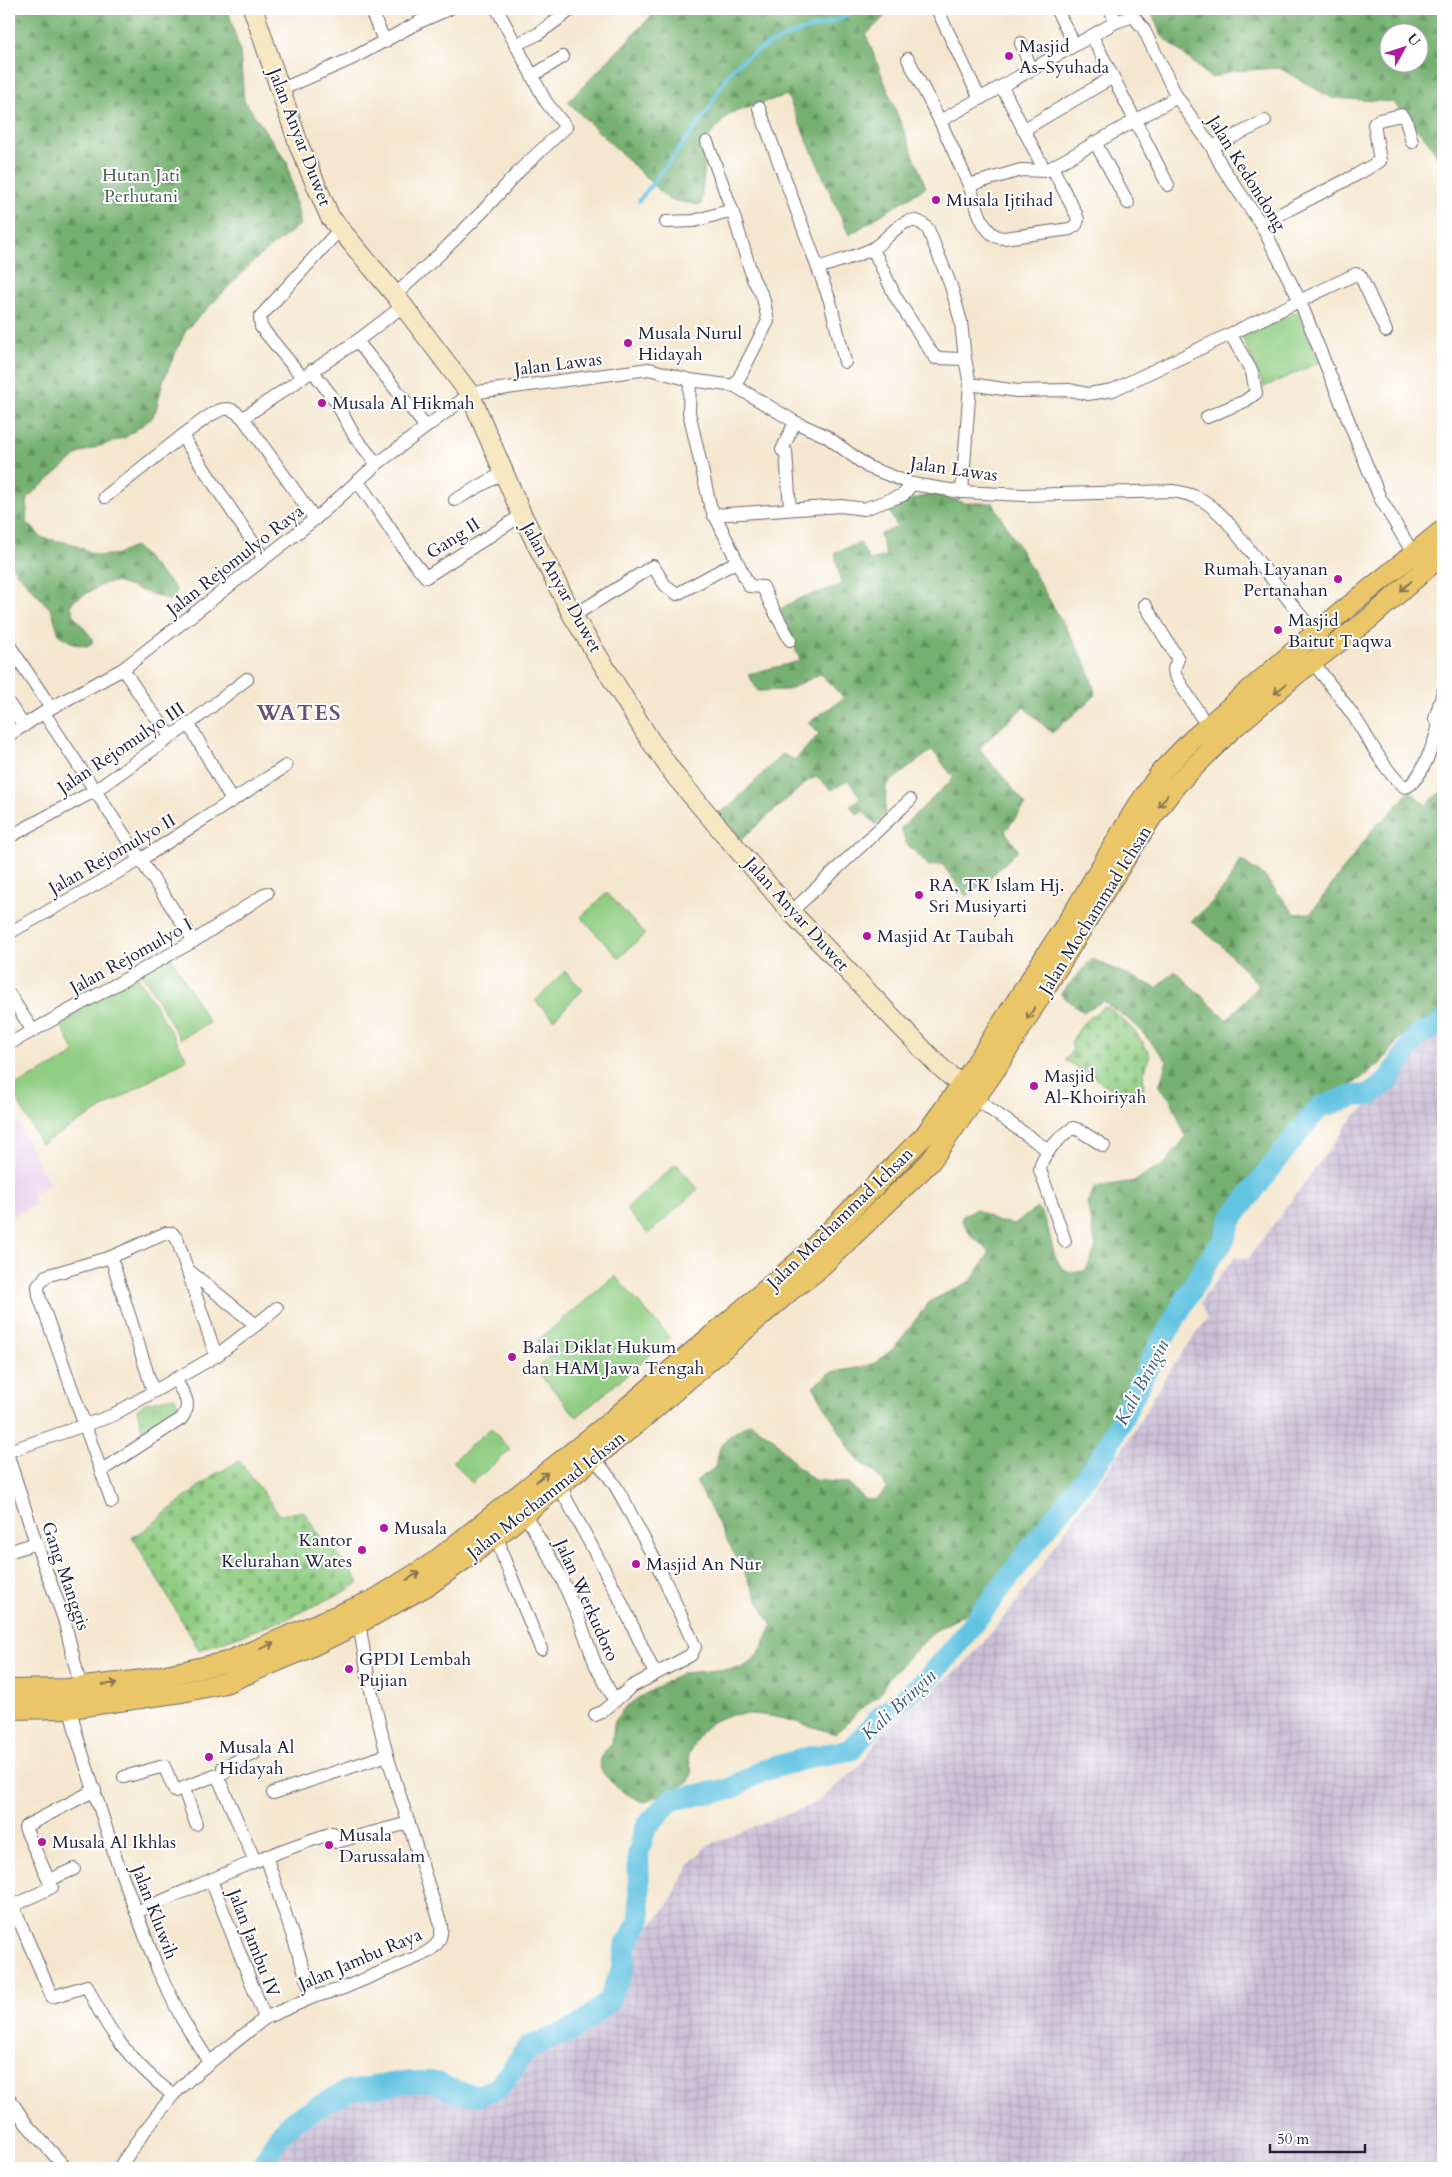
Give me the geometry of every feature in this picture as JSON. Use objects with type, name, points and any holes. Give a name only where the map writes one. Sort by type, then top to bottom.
[{"type":"main road","name":"Jalan Mochammad Ichsan","points":[[9,1709],[76,1698],[182,1692],[226,1683],[374,1600],[433,1563],[586,1452],[640,1420],[791,1290],[814,1273],[930,1162],[1076,909],[1162,772],[1208,726],[1315,634],[1443,530]]},
{"type":"main road","name":"Jalan Mochammad Ichsan","points":[[969,1092],[1160,804],[1199,760],[1230,731],[1369,619],[1443,554]]},
{"type":"main road","name":"Jalan Mochammad Ichsan","points":[[302,1641],[359,1623],[430,1584],[498,1535],[562,1483],[586,1452]]},
{"type":"main road","name":"Jalan Mochammad Ichsan","points":[[9,1690],[76,1698]]},
{"type":"street","name":"Jalan Anyar Duwet","points":[[253,9],[300,148],[330,217],[399,301],[470,394],[522,515],[573,616],[650,740],[676,777],[791,912],[938,1065],[969,1092]]},
{"type":"street","points":[[370,9],[384,42]]},
{"type":"street","points":[[280,90],[384,42],[419,22],[449,9]]},
{"type":"street","points":[[243,418],[357,341],[399,301],[443,251],[521,169],[566,127],[546,102],[497,9]]},
{"type":"street","points":[[515,45],[538,34],[572,9]]},
{"type":"street","points":[[937,9],[980,100]]},
{"type":"street","points":[[1056,9],[1075,45]]},
{"type":"street","points":[[1110,9],[1116,22]]},
{"type":"street","name":"Jalan Kedondong","points":[[940,121],[1116,22],[1133,16],[1143,28],[1176,97],[1212,147],[1222,167],[1261,224],[1300,299],[1380,498],[1394,525],[1414,555]]},
{"type":"street","points":[[1092,36],[1168,185]]},
{"type":"street","points":[[1021,43],[1031,69]]},
{"type":"street","points":[[532,76],[563,57]]},
{"type":"street","points":[[908,59],[940,121],[969,185],[983,222],[991,235],[997,238],[1070,228],[1076,225],[1078,220],[1049,169],[1023,130],[1002,87]]},
{"type":"street","points":[[1023,130],[1113,78]]},
{"type":"street","points":[[969,185],[1021,170],[1049,169],[1176,97]]},
{"type":"street","points":[[759,108],[830,301],[845,362]]},
{"type":"street","points":[[1261,224],[1380,161],[1374,124],[1379,120],[1401,115],[1406,120],[1412,142]]},
{"type":"street","points":[[1212,147],[1265,122]]},
{"type":"street","points":[[707,142],[732,210],[752,279],[763,297],[768,321],[735,386]]},
{"type":"street","points":[[1095,142],[1128,203]]},
{"type":"street","points":[[666,222],[694,221],[732,210]]},
{"type":"street","points":[[818,268],[873,249],[899,225],[918,221],[923,223],[928,229],[951,286],[961,322],[964,359],[970,384],[962,492]]},
{"type":"street","points":[[340,229],[260,317],[261,327],[336,402],[355,437],[377,464]]},
{"type":"street","points":[[873,249],[895,296],[934,358],[964,359]]},
{"type":"street","points":[[970,384],[1017,390],[1070,390],[1088,394],[1113,390],[1231,335],[1300,299],[1358,274],[1386,331]]},
{"type":"street","points":[[1207,417],[1245,401],[1256,393],[1252,372],[1231,335]]},
{"type":"street","points":[[357,341],[426,427]]},
{"type":"street","name":"Jalan Lawas","points":[[470,394],[649,369],[690,380],[735,386],[795,422],[826,436],[868,467],[912,484],[962,492],[1023,495],[1173,491],[1192,494],[1209,503],[1226,520],[1315,634],[1321,656],[1356,719],[1400,785],[1405,787],[1412,783],[1433,748],[1439,724],[1435,719],[1443,692]]},
{"type":"street","points":[[690,380],[689,412],[702,475],[713,515],[749,586],[763,587],[770,605],[790,640]]},
{"type":"street","name":"Jalan Rejomulyo Raya","points":[[9,735],[48,710],[123,669],[316,519],[377,464],[470,394]]},
{"type":"street","points":[[105,497],[182,436],[216,412],[226,409],[234,410],[243,418],[316,519]]},
{"type":"street","points":[[790,509],[786,452],[782,450],[795,422]]},
{"type":"street","points":[[182,436],[264,559]]},
{"type":"street","points":[[455,500],[503,472]]},
{"type":"street","name":"Gang II","points":[[358,481],[380,510],[413,562],[426,576],[522,515]]},
{"type":"street","points":[[713,515],[841,506],[864,509],[903,495],[912,484]]},
{"type":"street","points":[[573,616],[653,566],[665,585],[676,594],[736,562]]},
{"type":"street","points":[[1146,605],[1178,659],[1174,669],[1175,675],[1208,726]]},
{"type":"street","points":[[9,645],[96,790],[194,941]]},
{"type":"street","points":[[123,669],[146,704],[171,736]]},
{"type":"street","name":"Jalan Rejomulyo III","points":[[9,838],[96,790],[189,724],[247,679]]},
{"type":"street","points":[[9,704],[24,726]]},
{"type":"street","points":[[189,724],[232,801]]},
{"type":"street","name":"Jalan Rejomulyo II","points":[[9,934],[140,860],[286,766]]},
{"type":"street","points":[[791,912],[910,800]]},
{"type":"street","name":"Jalan Rejomulyo I","points":[[9,1044],[194,941],[267,892]]},
{"type":"street","points":[[9,994],[33,1032]]},
{"type":"street","points":[[969,1092],[1049,1151]]},
{"type":"street","points":[[1065,1241],[1040,1170],[1043,1158],[1073,1128],[1104,1146]]},
{"type":"street","points":[[112,1502],[38,1286],[46,1276],[111,1257],[166,1233],[172,1233],[177,1239],[216,1356]]},
{"type":"street","points":[[111,1257],[154,1391]]},
{"type":"street","points":[[188,1270],[256,1325]]},
{"type":"street","points":[[9,1451],[111,1416],[216,1356],[277,1308]]},
{"type":"street","points":[[102,1470],[181,1419],[188,1411],[189,1404],[175,1378]]},
{"type":"street","points":[[586,1452],[608,1474],[617,1488],[654,1558],[695,1646],[690,1655],[631,1687],[602,1712],[595,1714]]},
{"type":"street","name":"Gang Manggis","points":[[9,1459],[36,1543],[64,1619],[76,1698]]},
{"type":"street","points":[[562,1483],[565,1497],[620,1597],[655,1674]]},
{"type":"street","name":"Jalan Werkudoro","points":[[525,1514],[560,1575],[578,1616],[596,1666],[615,1701]]},
{"type":"street","points":[[498,1535],[502,1554],[542,1649]]},
{"type":"street","points":[[9,1552],[36,1543]]},
{"type":"street","name":"Jalan Jambu Raya","points":[[119,2168],[172,2095],[209,2062],[265,2018],[313,1997],[342,1989],[422,1956],[432,1950],[439,1942],[442,1934],[442,1925],[387,1755],[369,1682],[359,1623]]},
{"type":"street","name":"Jalan Kluwih","points":[[76,1698],[77,1737],[116,1859],[169,1995],[209,2062]]},
{"type":"street","points":[[124,1777],[164,1766],[174,1791],[184,1789],[225,1772],[223,1768],[254,1754]]},
{"type":"street","points":[[273,1793],[387,1755]]},
{"type":"street","points":[[217,1775],[261,1858],[313,1997]]},
{"type":"street","points":[[184,1789],[196,1824]]},
{"type":"street","points":[[95,1790],[25,1827],[51,1888],[11,1907],[52,1997],[87,1986],[101,2018],[115,2038],[152,2078],[172,2095]]},
{"type":"street","name":"Jalan Jambu IV","points":[[136,1912],[261,1858],[333,1833],[336,1842],[409,1823]]},
{"type":"street","points":[[49,1880],[74,1869]]},
{"type":"street","name":"Jalan Jambu IV","points":[[211,1880],[265,2018]]},
{"type":"street","points":[[9,2098],[28,2125],[66,2168]]},
{"type":"shaded area","points":[[1443,1027],[1443,2168],[271,2168],[285,2141],[316,2117],[354,2096],[400,2089],[435,2088],[486,2101],[507,2084],[537,2049],[568,2036],[606,2013],[627,1975],[633,1944],[667,1907],[691,1862],[708,1845],[816,1803],[862,1764],[880,1736],[894,1722],[965,1664],[1014,1605],[1131,1436],[1164,1379],[1207,1319],[1200,1302],[1235,1256],[1247,1260],[1354,1116],[1386,1093],[1406,1068],[1425,1036]]},
{"type":"shaded area","points":[[9,1107],[50,1185],[32,1195],[36,1204],[9,1219]]},
{"type":"green space","name":"Hutan Jati Perhutani","points":[[9,9],[228,9],[240,52],[244,100],[287,162],[301,224],[255,260],[186,330],[163,381],[156,410],[152,418],[126,437],[80,453],[28,497],[26,521],[42,538],[70,543],[99,556],[119,554],[135,546],[176,589],[172,601],[116,582],[105,583],[73,601],[71,606],[75,617],[92,638],[92,643],[87,646],[74,644],[59,635],[52,611],[9,564]]},
{"type":"green space","points":[[658,9],[892,9],[866,35],[926,187],[849,235],[787,95],[729,114],[707,139],[701,205],[669,200],[568,102]]},
{"type":"green space","points":[[1150,9],[1443,9],[1443,168],[1432,146],[1393,102],[1332,98],[1279,68],[1232,71],[1211,78],[1161,35]]},
{"type":"green space","points":[[1298,312],[1320,362],[1264,387],[1242,336]]},
{"type":"green space","points":[[933,494],[966,503],[993,503],[1085,661],[1096,695],[1052,733],[1024,707],[979,748],[1026,805],[1005,831],[1018,850],[987,881],[966,896],[942,864],[929,866],[906,843],[901,828],[954,778],[932,750],[886,785],[885,815],[876,825],[863,811],[858,815],[850,806],[860,797],[848,780],[832,790],[817,777],[809,780],[736,844],[714,817],[732,804],[782,754],[795,760],[819,734],[808,723],[844,698],[820,674],[788,690],[758,691],[748,674],[800,661],[780,609],[800,598],[841,585],[835,552],[860,543],[869,560],[886,556],[880,534],[897,527],[887,506]]},
{"type":"green space","points":[[1443,790],[1443,1010],[1400,1038],[1379,1065],[1346,1089],[1324,1095],[1309,1104],[1291,1127],[1264,1171],[1222,1223],[1173,1302],[1150,1353],[1108,1428],[1070,1481],[1031,1543],[968,1612],[935,1631],[891,1675],[879,1695],[864,1706],[836,1734],[769,1716],[734,1715],[718,1719],[700,1734],[688,1755],[692,1773],[688,1783],[645,1802],[626,1793],[612,1783],[602,1771],[600,1763],[604,1753],[612,1743],[614,1723],[624,1708],[682,1673],[741,1668],[747,1665],[757,1656],[772,1626],[696,1481],[717,1466],[719,1450],[726,1439],[750,1423],[773,1438],[796,1465],[814,1480],[849,1483],[865,1500],[877,1499],[887,1488],[873,1470],[862,1464],[853,1454],[813,1386],[832,1372],[864,1367],[875,1363],[894,1348],[930,1301],[971,1281],[990,1252],[971,1236],[961,1219],[965,1214],[976,1209],[996,1221],[1014,1224],[1037,1208],[1043,1215],[1053,1250],[1063,1268],[1073,1272],[1086,1270],[1096,1247],[1087,1203],[1095,1187],[1135,1181],[1155,1168],[1163,1166],[1186,1137],[1171,1100],[1159,1087],[1167,1061],[1135,1024],[1103,1001],[1083,1012],[1060,994],[1092,959],[1157,988],[1175,971],[1227,1020],[1259,985],[1221,945],[1191,921],[1220,893],[1241,860],[1264,876],[1295,914],[1311,913],[1377,824],[1384,820],[1410,791],[1426,805]]},
{"type":"green space","points":[[607,893],[645,934],[619,958],[581,917]]},
{"type":"green space","points":[[170,955],[209,1023],[180,1039],[141,971]]},
{"type":"green space","points":[[565,971],[583,990],[554,1019],[535,1001]]},
{"type":"green space","points":[[135,972],[187,1059],[41,1144],[11,1088],[75,1054],[58,1018]]},
{"type":"green space","points":[[1104,1007],[1109,1008],[1132,1029],[1150,1055],[1143,1076],[1144,1087],[1134,1102],[1065,1060],[1073,1050],[1071,1042],[1083,1023]]},
{"type":"green space","points":[[676,1164],[698,1189],[648,1234],[626,1209]]},
{"type":"green space","points":[[615,1276],[670,1338],[577,1417],[536,1370],[549,1356],[537,1341]]},
{"type":"green space","points":[[175,1397],[181,1411],[144,1437],[137,1410],[146,1403]]},
{"type":"green space","points":[[491,1428],[510,1450],[472,1483],[453,1461]]},
{"type":"green space","points":[[239,1461],[280,1515],[303,1511],[324,1542],[330,1549],[336,1552],[359,1582],[350,1589],[284,1620],[199,1650],[132,1536],[142,1532],[212,1476]]},
{"type":"waterway","points":[[639,201],[700,122],[725,79],[739,63],[776,41],[835,21],[855,9]]},
{"type":"waterway","name":"Kali Bringin","points":[[261,2168],[277,2138],[295,2119],[348,2091],[403,2082],[435,2082],[456,2092],[479,2095],[498,2088],[529,2047],[576,2028],[608,2002],[623,1968],[625,1946],[640,1921],[638,1854],[646,1827],[671,1800],[730,1789],[762,1771],[810,1757],[851,1750],[881,1716],[924,1682],[952,1651],[1105,1452],[1156,1351],[1208,1261],[1223,1242],[1232,1218],[1308,1120],[1321,1107],[1353,1096],[1370,1095],[1389,1080],[1416,1037],[1443,1023]]},
{"type":"place","name":"Masjid As-Syuhada","points":[[1009,56]]},
{"type":"place","name":"Musala Ijtihad","points":[[936,200]]},
{"type":"place","name":"Musala Nurul Hidayah","points":[[628,343]]},
{"type":"place","name":"Musala Al Hikmah","points":[[322,403]]},
{"type":"place","name":"Rumah Layanan Pertanahan","points":[[1338,579]]},
{"type":"place","name":"Masjid Baitut Taqwa","points":[[1278,630]]},
{"type":"place","name":"RA, TK Islam Hj. Sri Musiyarti","points":[[919,895]]},
{"type":"place","name":"Masjid At Taubah","points":[[867,936]]},
{"type":"place","name":"Masjid Al-Khoiriyah","points":[[1034,1086]]},
{"type":"place","name":"Balai Diklat Hukum dan HAM Jawa Tengah","points":[[512,1357]]},
{"type":"place","name":"Musala","points":[[384,1528]]},
{"type":"place","name":"Kantor Kelurahan Wates","points":[[362,1550]]},
{"type":"place","name":"Masjid An Nur","points":[[636,1564]]},
{"type":"place","name":"GPDI Lembah Pujian","points":[[349,1669]]},
{"type":"place","name":"Musala Al Hidayah","points":[[209,1757]]},
{"type":"place","name":"Musala Al Ikhlas","points":[[42,1842]]},
{"type":"place","name":"Musala Darussalam","points":[[329,1845]]},
{"type":"district","name":"WATES","points":[[299,712]]}]
